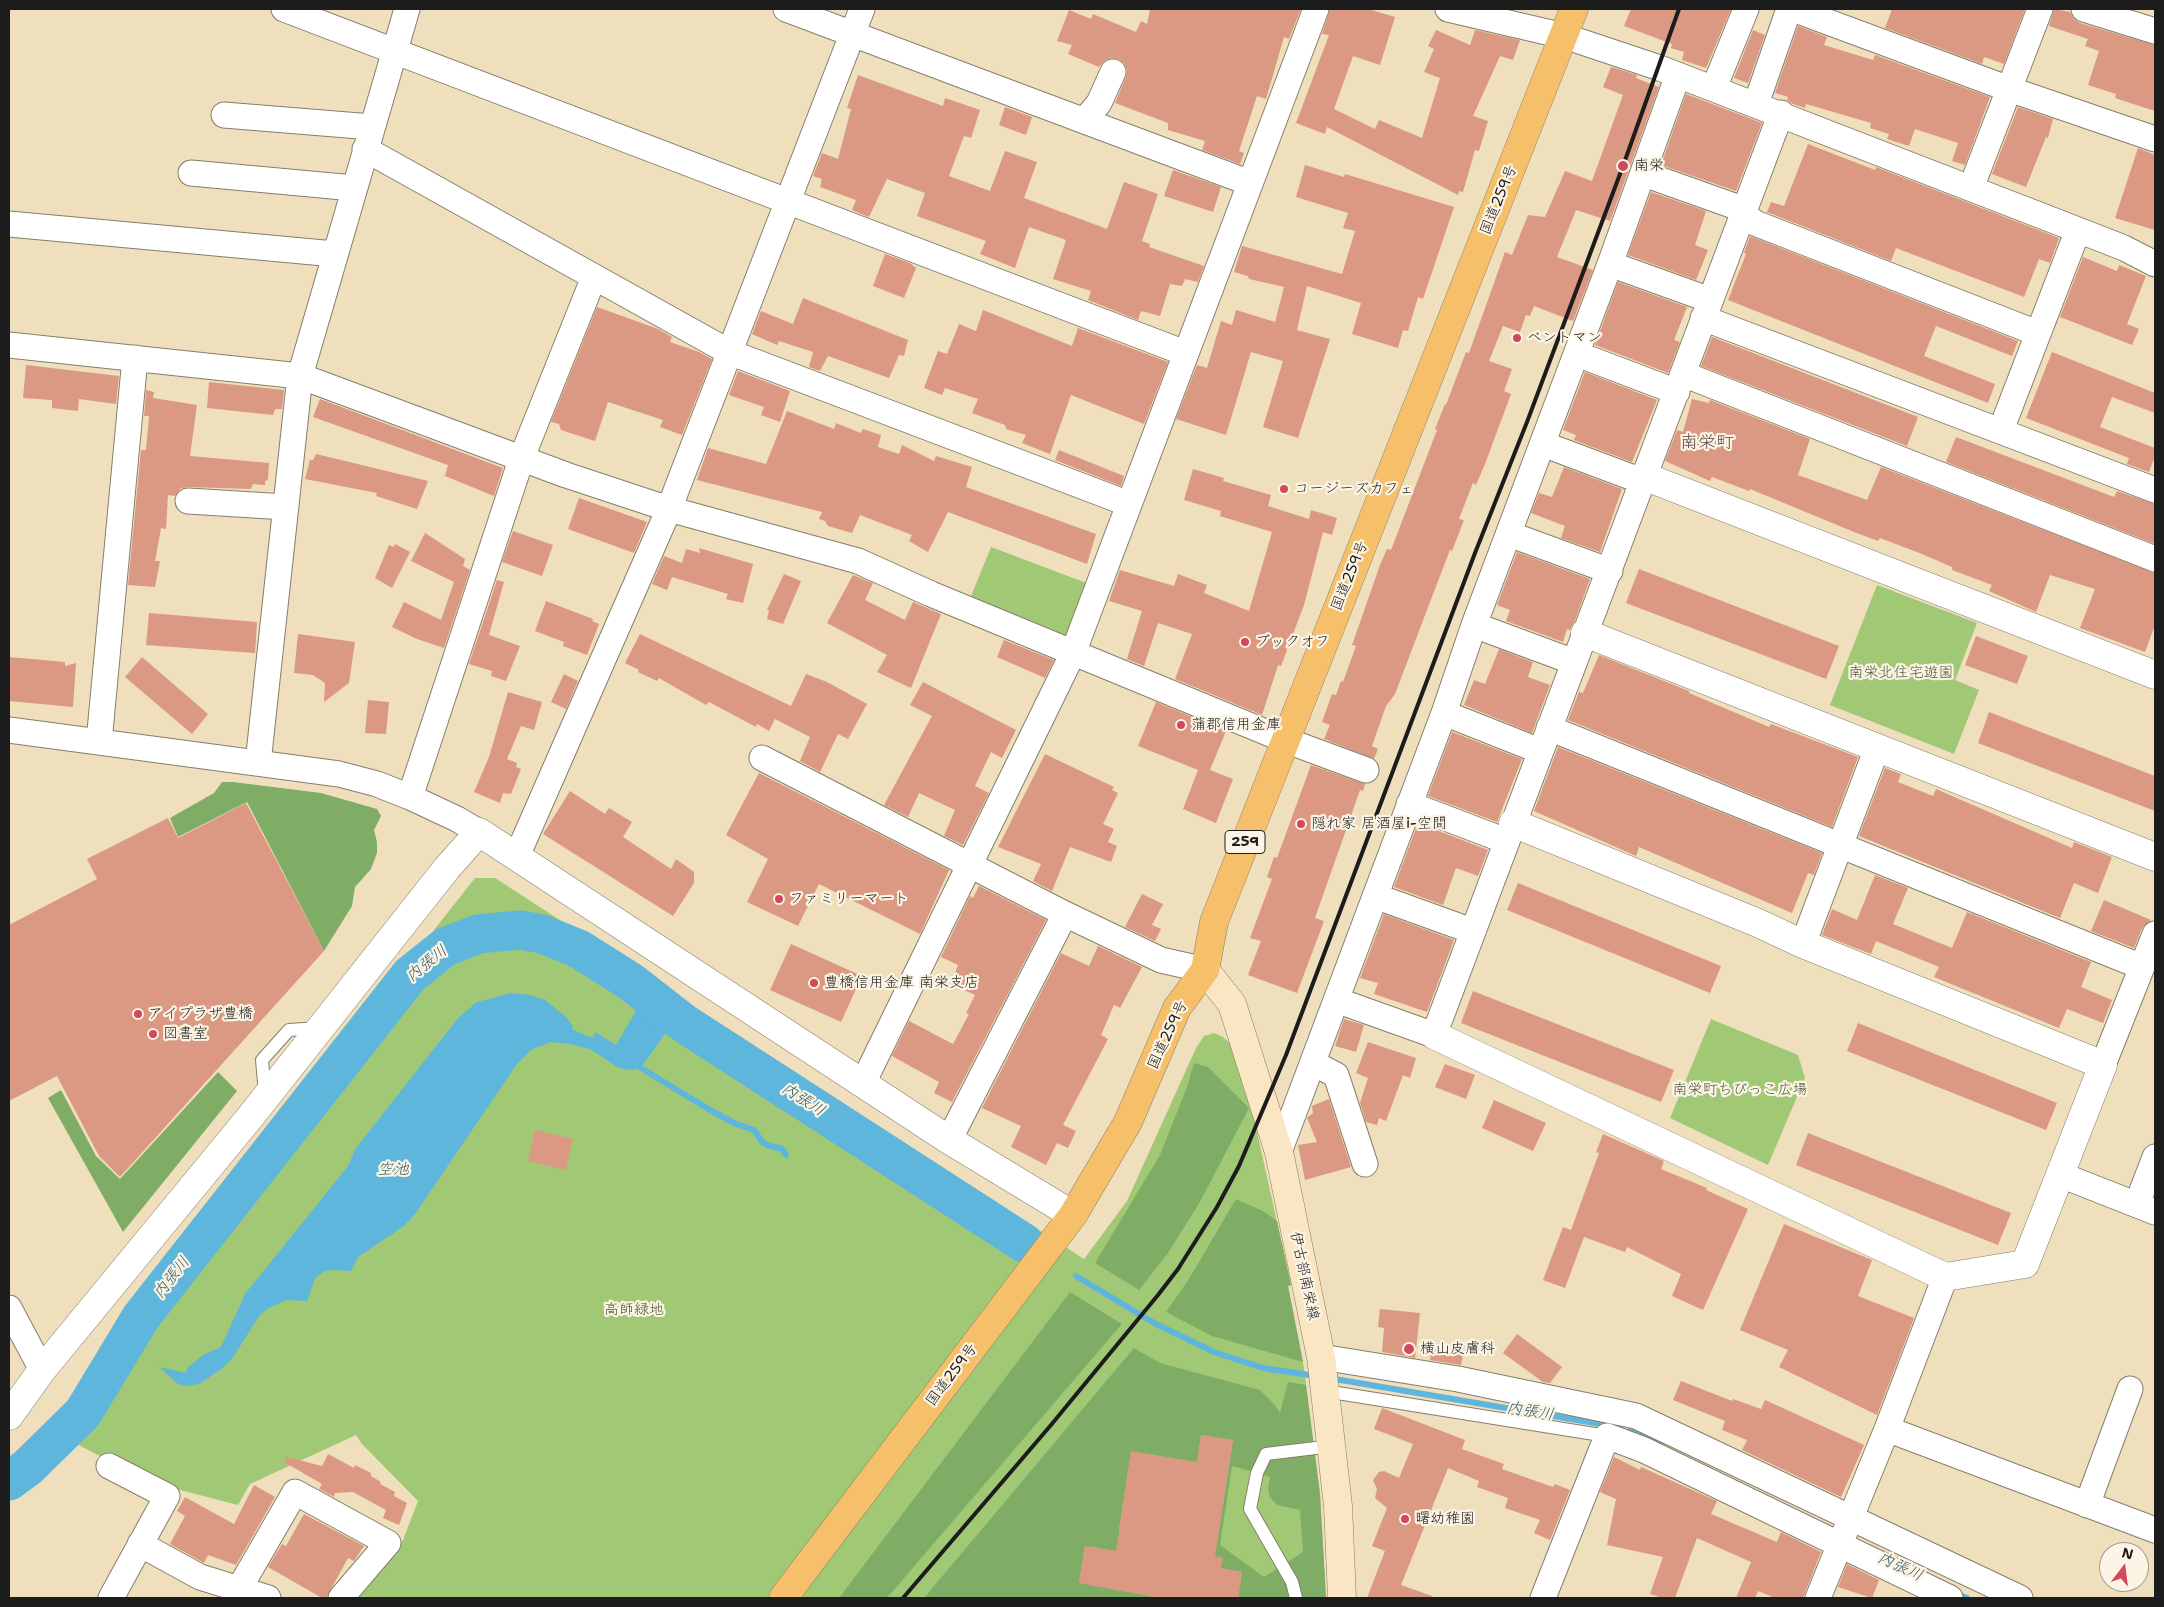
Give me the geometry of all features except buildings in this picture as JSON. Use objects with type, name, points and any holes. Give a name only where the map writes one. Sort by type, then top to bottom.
[{"type":"highway","name":"国道259号","points":[[783,1598],[1073,1215],[1128,1122],[1177,1008],[1205,970],[1214,922],[1574,9]]},
{"type":"main road","name":"伊古部南栄線","points":[[1205,970],[1232,1004],[1279,1152],[1322,1360],[1338,1506],[1342,1598]]},
{"type":"street","points":[[284,9],[1185,353]]},
{"type":"street","points":[[258,763],[300,376],[407,9]]},
{"type":"street","points":[[786,9],[1250,183]]},
{"type":"street","points":[[517,856],[669,509],[862,9]]},
{"type":"street","points":[[863,1083],[971,866],[1073,653],[1316,9]]},
{"type":"street","points":[[1448,9],[1564,36],[1714,88],[2124,248],[2155,264]]},
{"type":"street","points":[[1714,88],[1746,9]]},
{"type":"street","points":[[1756,104],[1789,9]]},
{"type":"street","points":[[1793,9],[2009,89],[2155,139]]},
{"type":"street","points":[[1972,188],[2040,9]]},
{"type":"street","points":[[2084,9],[2155,31]]},
{"type":"street","points":[[1084,121],[1099,103],[1113,72]]},
{"type":"street","points":[[1279,1152],[1444,713],[1474,625],[1644,174],[1678,76]]},
{"type":"street","points":[[1434,1035],[1544,740],[1646,477],[1706,309],[1781,113]]},
{"type":"street","points":[[224,115],[368,138],[594,278],[729,352],[1129,504]]},
{"type":"street","points":[[190,173],[354,188]]},
{"type":"street","points":[[1644,174],[1734,206],[1755,224],[2037,333]]},
{"type":"street","points":[[9,224],[335,254]]},
{"type":"street","points":[[2001,430],[2078,230]]},
{"type":"street","points":[[1610,264],[1706,309],[2001,430],[2155,490]]},
{"type":"street","points":[[410,797],[522,457],[594,278]]},
{"type":"street","points":[[9,345],[300,376],[522,457],[566,475],[669,509],[858,561],[931,594],[1073,653],[1285,740],[1366,770]]},
{"type":"street","points":[[1577,354],[1680,383],[2155,559]]},
{"type":"street","points":[[99,742],[135,358]]},
{"type":"street","points":[[1543,444],[1631,477],[1646,477],[2155,675]]},
{"type":"street","points":[[188,501],[286,507]]},
{"type":"street","points":[[1509,534],[1610,571]]},
{"type":"street","points":[[1474,625],[1574,662]]},
{"type":"street","points":[[1585,633],[2155,857]]},
{"type":"street","points":[[1336,1000],[1434,1035],[1945,1276],[2025,1264],[2103,1065],[2150,953],[1544,740],[1444,713]]},
{"type":"street","points":[[9,730],[339,774],[377,784],[410,797],[457,819],[479,832],[948,1140],[1073,1215]]},
{"type":"street","points":[[1803,944],[1877,748]]},
{"type":"street","points":[[762,758],[1065,914],[1161,960],[1205,970]]},
{"type":"street","points":[[1409,804],[1510,832],[1758,922],[1803,944],[2103,1065]]},
{"type":"street","points":[[9,1416],[42,1370],[265,1099],[447,868],[479,832]]},
{"type":"street","points":[[1375,896],[1472,931]]},
{"type":"street","points":[[948,1140],[1065,914]]},
{"type":"street","points":[[1313,1063],[1336,1075],[1365,1164]]},
{"type":"street","points":[[2061,1175],[2146,1208],[2155,1157]]},
{"type":"street","points":[[1818,1598],[1887,1429],[1945,1276]]},
{"type":"street","points":[[9,1308],[42,1370]]},
{"type":"street","points":[[1322,1360],[1458,1379],[1636,1416],[2020,1598]]},
{"type":"street","points":[[2087,1505],[2130,1389]]},
{"type":"street","points":[[1887,1429],[2155,1530]]},
{"type":"street","points":[[1543,1598],[1607,1436],[1644,1450],[1839,1546],[1950,1598]]},
{"type":"street","points":[[109,1466],[167,1496],[111,1598]]},
{"type":"street","points":[[239,1589],[295,1492],[388,1543],[342,1598]]},
{"type":"street","points":[[140,1544],[200,1577],[268,1598]]},
{"type":"lane","points":[[1325,1391],[1607,1436]]},
{"type":"lane","points":[[1296,1598],[1292,1582],[1250,1509],[1257,1473],[1266,1454],[1332,1446]]},
{"type":"green space","points":[[991,547],[1089,584],[1067,642],[969,601]]},
{"type":"green space","name":"南栄北住宅遊園","points":[[1877,585],[1977,623],[1955,680],[1979,690],[1954,754],[1830,705]]},
{"type":"green space","points":[[222,782],[321,793],[377,809],[381,816],[374,830],[377,853],[371,869],[355,887],[352,906],[324,951],[247,802],[178,837],[170,818],[214,793]]},
{"type":"green space","name":"高師緑地","points":[[475,878],[495,878],[1084,1259],[1127,1201],[1196,1048],[1204,1036],[1214,1033],[1223,1037],[1231,1044],[1247,1087],[1291,1285],[1288,1286],[1304,1368],[1320,1494],[1326,1598],[353,1598],[403,1540],[418,1501],[362,1444],[356,1435],[250,1484],[238,1505],[180,1490],[173,1495],[77,1444],[112,1387],[139,1336],[155,1314],[136,1297],[385,992]]},
{"type":"green space","name":"南栄町ちびっこ広場","points":[[1711,1019],[1798,1055],[1805,1078],[1768,1165],[1670,1118]]},
{"type":"green space","points":[[1194,1063],[1208,1067],[1249,1108],[1200,1202],[1168,1253],[1139,1290],[1095,1263],[1160,1155],[1187,1087]]},
{"type":"green space","points":[[218,1072],[237,1091],[123,1232],[48,1098],[61,1090],[96,1156],[120,1179]]},
{"type":"green space","points":[[1236,1199],[1263,1211],[1277,1221],[1291,1285],[1288,1286],[1303,1362],[1212,1336],[1166,1312],[1189,1279]]},
{"type":"green space","points":[[1070,1292],[1122,1324],[887,1598],[839,1598]]},
{"type":"green space","points":[[1134,1348],[1160,1363],[1260,1390],[1280,1413],[1288,1382],[1306,1385],[1320,1494],[1326,1598],[1238,1598],[1242,1572],[1165,1560],[1159,1598],[924,1598]],"holes":[[[1201,1435],[1233,1440],[1217,1544],[1119,1529],[1131,1452],[1197,1462]],[[1232,1466],[1270,1477],[1268,1488],[1270,1497],[1277,1505],[1300,1510],[1303,1552],[1264,1577],[1220,1545]],[[1085,1546],[1146,1556],[1079,1582]]]},
{"type":"water","name":"空池","points":[[511,993],[531,995],[545,1000],[566,1017],[573,1030],[593,1038],[595,1032],[616,1045],[640,1004],[669,1028],[641,1068],[630,1070],[619,1068],[590,1049],[569,1044],[551,1042],[531,1050],[517,1064],[415,1214],[404,1226],[358,1257],[351,1271],[331,1270],[323,1272],[315,1279],[307,1301],[286,1300],[267,1309],[259,1316],[232,1359],[220,1370],[199,1384],[185,1386],[178,1384],[159,1367],[186,1373],[187,1368],[203,1355],[221,1347],[245,1294],[348,1166],[356,1148],[459,1017],[477,1002]]},
{"type":"waterway","name":"内張川","points":[[9,1481],[28,1467],[83,1413],[141,1317],[410,975],[445,947],[478,934],[520,930],[542,934],[579,949],[631,982],[685,1024],[1024,1243]]},
{"type":"waterway","points":[[641,1068],[710,1110],[736,1124],[754,1130],[762,1142],[782,1149],[786,1155]]},
{"type":"waterway","name":"内張川","points":[[1076,1276],[1154,1323],[1214,1352],[1263,1368],[1316,1376]]},
{"type":"waterway","name":"内張川","points":[[1329,1378],[1612,1426]]},
{"type":"waterway","name":"内張川","points":[[1629,1431],[1653,1439],[1662,1447]]},
{"type":"waterway","name":"内張川","points":[[1955,1593],[1967,1598]]},
{"type":"railway","points":[[903,1598],[1051,1425],[1158,1295],[1178,1269],[1217,1207],[1239,1166],[1286,1055],[1475,553],[1527,422],[1623,166],[1679,9]]},
{"type":"place","name":"南栄","points":[[1623,166]]},
{"type":"place","name":"ベントマン","points":[[1517,338]]},
{"type":"place","name":"コージーズカフェ","points":[[1284,489]]},
{"type":"place","name":"ブックオフ","points":[[1245,642]]},
{"type":"place","name":"蒲郡信用金庫","points":[[1181,725]]},
{"type":"place","name":"隠れ家 居酒屋i-空間","points":[[1301,824]]},
{"type":"place","name":"ファミリーマート","points":[[779,899]]},
{"type":"place","name":"豊橋信用金庫 南栄支店","points":[[814,983]]},
{"type":"place","name":"アイプラザ豊橋","points":[[138,1014]]},
{"type":"place","name":"図書室","points":[[153,1034]]},
{"type":"place","name":"横山皮膚科","points":[[1409,1349]]},
{"type":"place","name":"曙幼稚園","points":[[1405,1519]]},
{"type":"district","name":"南栄町","points":[[1707,443]]}]
